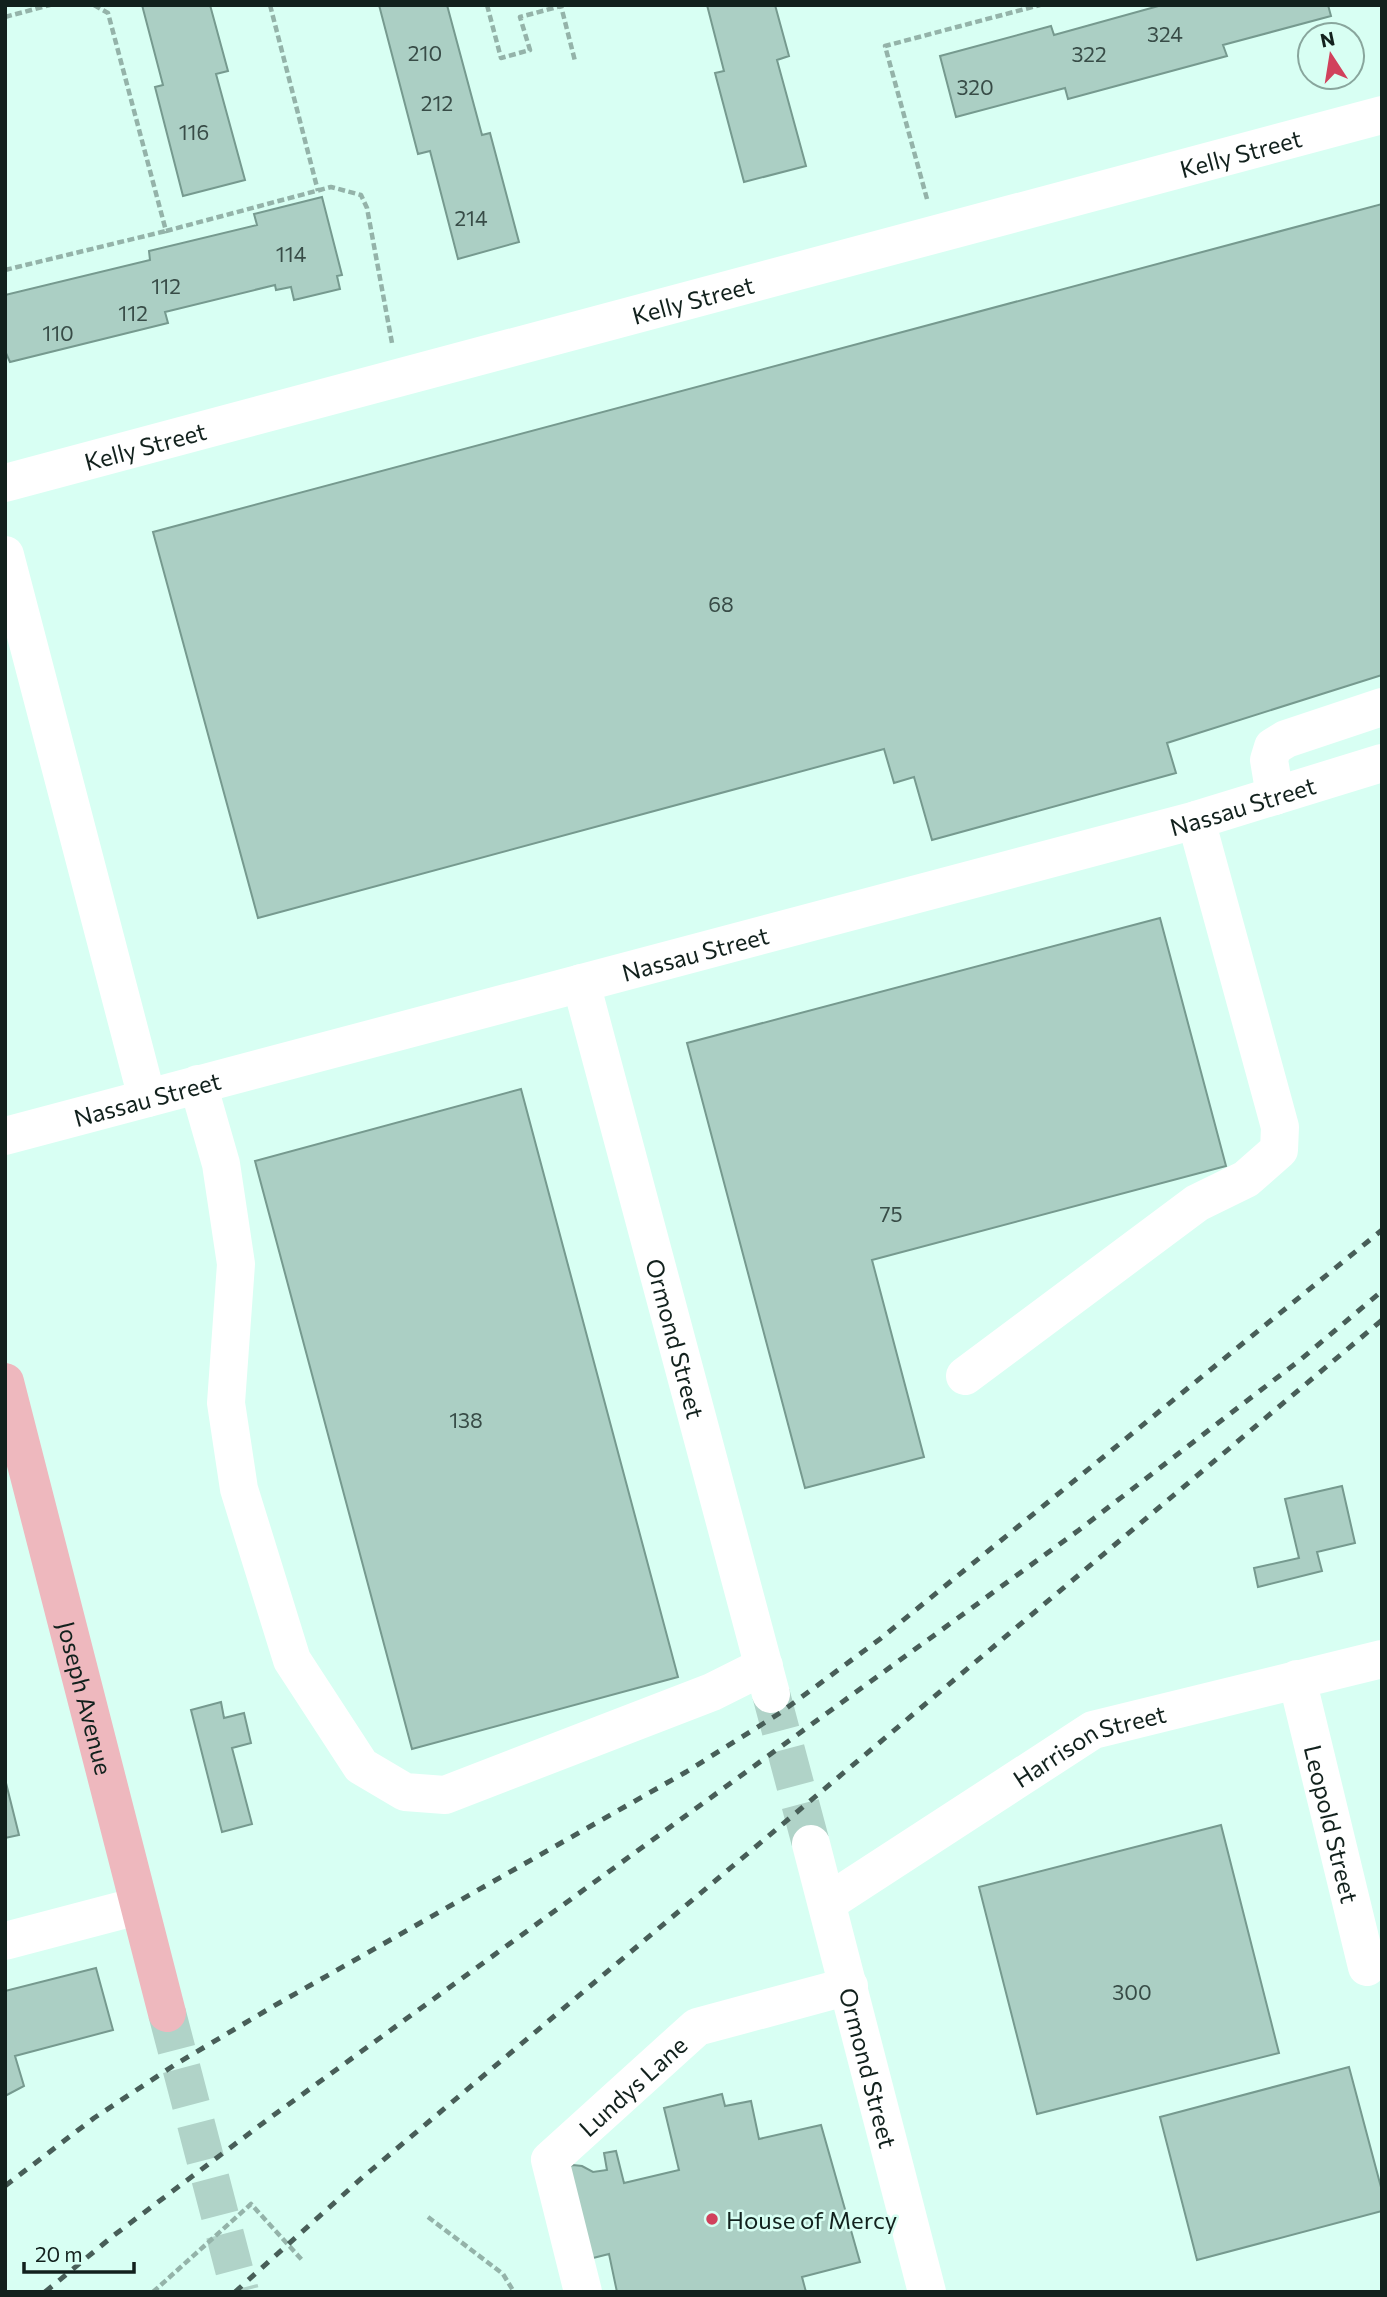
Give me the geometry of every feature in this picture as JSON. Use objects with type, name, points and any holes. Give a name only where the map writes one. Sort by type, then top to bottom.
[{"type":"main road","name":"Joseph Avenue","points":[[5,1382],[167,2013]]},
{"type":"street","name":"Kelly Street","points":[[5,483],[1382,115]]},
{"type":"street","points":[[5,555],[147,1098]]},
{"type":"street","points":[[1275,796],[1269,760],[1273,747],[1286,739],[1382,708]]},
{"type":"street","name":"Nassau Street","points":[[5,1136],[1196,820],[1382,763]]},
{"type":"street","points":[[965,1376],[1197,1203],[1246,1179],[1279,1150],[1280,1128],[1196,820]]},
{"type":"street","name":"Ormond Street","points":[[198,1084],[221,1164],[236,1264],[226,1402],[239,1489],[292,1660],[361,1766],[405,1793],[445,1795],[712,1692],[768,1680],[580,983]]},
{"type":"street","name":"Harrison Street","points":[[827,1903],[1094,1730],[1382,1659]]},
{"type":"street","name":"Leopold Street","points":[[1297,1679],[1367,1967]]},
{"type":"street","name":"Ormond Street","points":[[811,1844],[927,2292]]},
{"type":"street","points":[[5,1941],[138,1906]]},
{"type":"street","name":"Lundys Lane","points":[[583,2292],[550,2160],[697,2027],[849,1986]]},
{"type":"path","points":[[5,17],[50,5]]},
{"type":"path","points":[[94,5],[108,13],[166,231]]},
{"type":"path","points":[[270,5],[318,191]]},
{"type":"path","points":[[487,5],[501,58],[530,50],[520,17],[561,6],[575,61]]},
{"type":"path","points":[[937,234],[886,47],[1041,6]]},
{"type":"path","points":[[5,270],[331,187],[346,190],[361,195],[368,208],[398,378]]},
{"type":"path","points":[[153,2292],[251,2204],[302,2260]]},
{"type":"path","points":[[428,2217],[503,2274],[514,2292]]},
{"type":"building","points":[[142,5],[210,5],[228,71],[216,74],[245,180],[183,196],[155,87],[163,85]]},
{"type":"building","points":[[379,5],[447,5],[482,135],[490,133],[519,242],[458,259],[430,151],[418,154]]},
{"type":"building","points":[[707,5],[775,5],[789,56],[777,60],[806,166],[744,182],[715,73],[724,71]]},
{"type":"building","points":[[1162,5],[1328,5],[1331,16],[1312,21],[1296,21],[1296,25],[1223,45],[1227,56],[1068,99],[1065,88],[956,117],[940,56],[1051,26],[1054,35]]},
{"type":"building","points":[[322,197],[342,275],[337,276],[340,289],[294,300],[291,287],[276,290],[275,285],[165,312],[168,323],[10,362],[5,351],[5,295],[150,260],[149,251],[257,225],[254,214]]},
{"type":"building","points":[[1382,204],[1382,675],[1167,743],[1176,773],[932,840],[914,777],[894,783],[884,749],[258,918],[153,532]]},
{"type":"building","points":[[1160,918],[1226,1166],[872,1260],[924,1457],[805,1488],[687,1043]]},
{"type":"building","points":[[521,1089],[678,1677],[412,1749],[255,1161]]},
{"type":"building","points":[[1342,1486],[1355,1543],[1317,1552],[1322,1571],[1258,1587],[1254,1568],[1299,1558],[1285,1499]]},
{"type":"building","points":[[221,1702],[224,1718],[244,1713],[251,1743],[232,1748],[252,1824],[222,1832],[191,1710]]},
{"type":"building","points":[[5,1784],[19,1835],[5,1838]]},
{"type":"building","points":[[1221,1825],[1279,2053],[1037,2114],[979,1887]]},
{"type":"building","points":[[96,1968],[113,2030],[15,2056],[24,2086],[5,2096],[5,1991]]},
{"type":"building","points":[[1349,2067],[1382,2191],[1382,2211],[1197,2260],[1160,2117]]},
{"type":"building","name":"House of Mercy","points":[[722,2094],[725,2106],[751,2101],[759,2139],[821,2125],[860,2262],[802,2277],[806,2292],[617,2292],[609,2254],[585,2260],[563,2168],[573,2165],[593,2172],[607,2170],[604,2153],[616,2151],[624,2183],[679,2170],[664,2108]]},
{"type":"tunnel","points":[[771,1694],[811,1844]]},
{"type":"tunnel","points":[[167,2013],[240,2292]]},
{"type":"railway","points":[[5,2186],[94,2118],[176,2064],[686,1772],[780,1713],[880,1639],[1382,1230]]},
{"type":"railway","points":[[45,2292],[113,2236],[267,2120],[1079,1530],[1300,1360],[1382,1291]]},
{"type":"railway","points":[[235,2292],[363,2177],[1382,1320]]},
{"type":"place","name":"House of Mercy","points":[[712,2219]]}]
